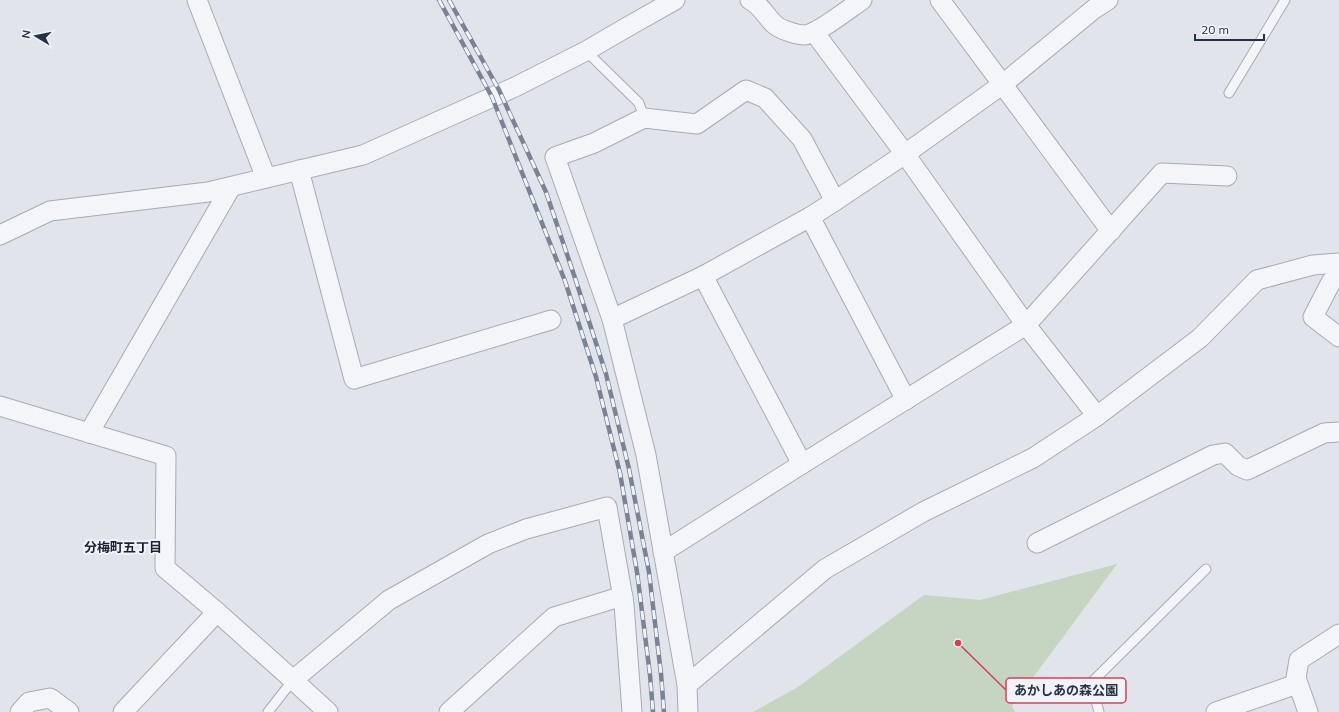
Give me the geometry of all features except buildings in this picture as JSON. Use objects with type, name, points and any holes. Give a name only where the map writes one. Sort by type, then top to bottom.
[{"type":"street","points":[[197,0],[266,178]]},
{"type":"street","points":[[0,235],[50,211],[208,192],[363,155],[501,93],[586,51],[675,0]]},
{"type":"street","points":[[755,1],[778,27],[792,33],[804,35],[814,32],[862,0]]},
{"type":"street","points":[[940,0],[1110,231]]},
{"type":"street","points":[[612,319],[703,276],[835,202],[1003,84],[1094,9],[1108,0]]},
{"type":"street","points":[[814,32],[905,154],[1026,326],[1096,416]]},
{"type":"street","points":[[688,712],[687,685],[662,552],[646,455],[612,319],[555,157],[594,143],[644,118],[697,124],[746,90],[765,98],[802,139],[835,202]]},
{"type":"street","points":[[299,170],[354,380],[551,320]]},
{"type":"street","points":[[662,552],[1026,326],[1162,173],[1227,176]]},
{"type":"street","points":[[89,433],[231,187]]},
{"type":"street","points":[[810,217],[906,400]]},
{"type":"street","points":[[687,685],[825,569],[923,512],[1033,458],[1096,416],[1200,338],[1257,280],[1313,265],[1339,263]]},
{"type":"street","points":[[1339,274],[1331,282],[1314,317],[1339,337]]},
{"type":"street","points":[[703,276],[802,464]]},
{"type":"street","points":[[0,406],[166,456],[165,568],[217,612],[328,712]]},
{"type":"street","points":[[1038,543],[1213,455],[1225,453],[1238,466],[1247,470],[1324,433],[1339,432]]},
{"type":"street","points":[[293,680],[389,600],[488,544],[526,529],[607,507],[623,596],[632,712]]},
{"type":"street","points":[[449,712],[554,617],[623,596]]},
{"type":"street","points":[[123,712],[217,612]]},
{"type":"street","points":[[1308,712],[1296,678],[1299,660],[1339,634]]},
{"type":"street","points":[[1216,712],[1298,684]]},
{"type":"street","points":[[20,712],[29,702],[50,698],[69,712]]},
{"type":"lane","points":[[1229,93],[1285,0]]},
{"type":"lane","points":[[586,51],[639,103],[644,118]]},
{"type":"lane","points":[[1099,712],[1091,683],[1206,569]]},
{"type":"lane","points":[[268,712],[293,680]]},
{"type":"green space","points":[[1117,564],[1012,706],[1015,712],[753,712],[798,687],[924,595],[980,600]]},
{"type":"railway","points":[[439,0],[492,97],[565,281],[596,377],[620,473],[637,572],[650,675],[653,712]]},
{"type":"railway","points":[[449,0],[499,90],[546,192],[606,374],[629,469],[649,572],[664,712]]},
{"type":"place","name":"あかしあの森公園","points":[[958,643]]},
{"type":"district","name":"分梅町五丁目","points":[[123,547]]}]
